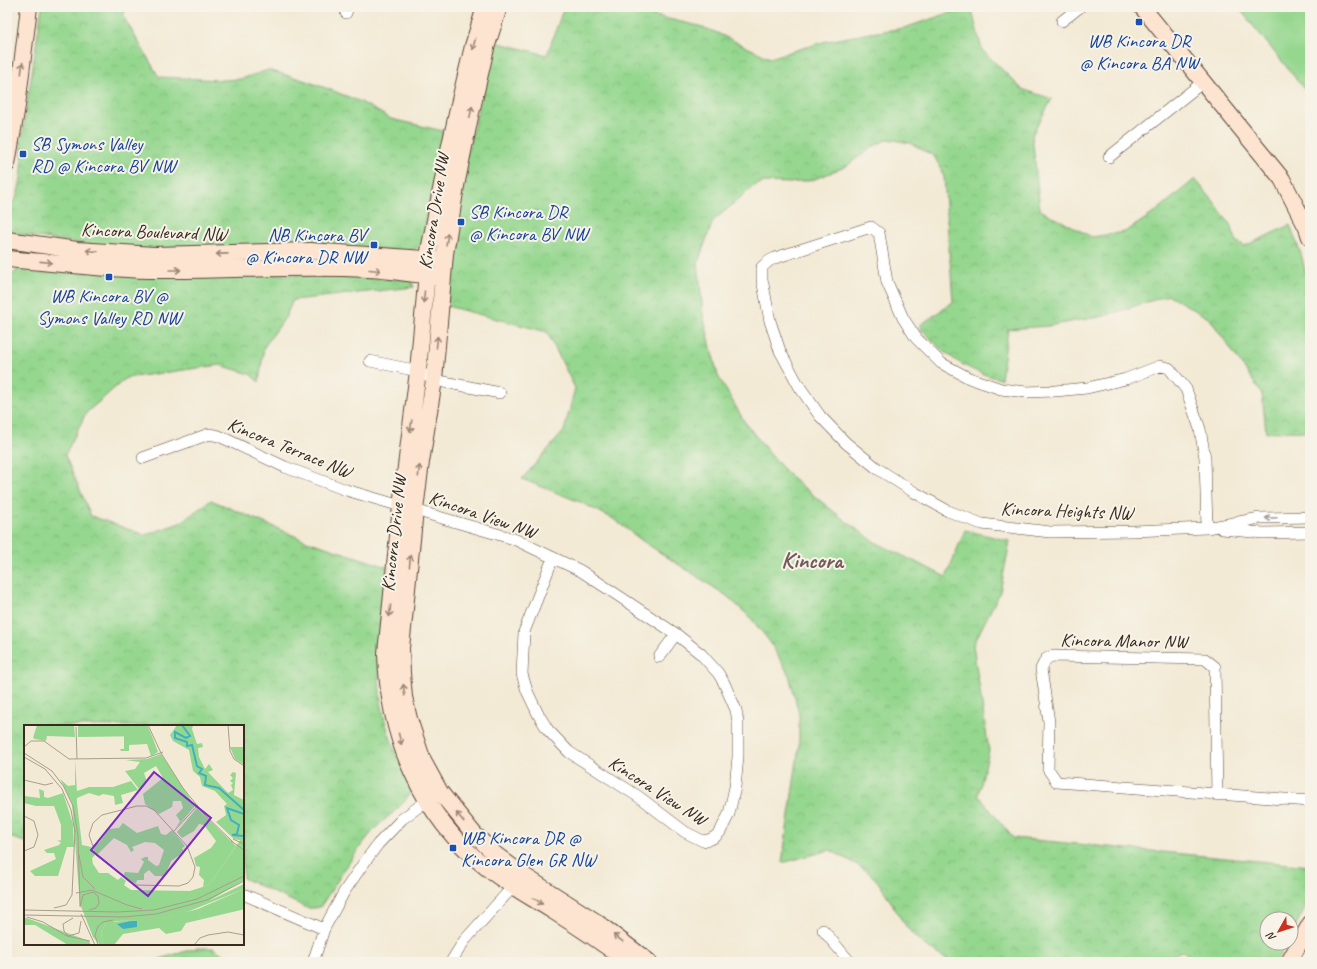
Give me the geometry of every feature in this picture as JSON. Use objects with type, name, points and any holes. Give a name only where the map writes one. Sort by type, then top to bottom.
[{"type":"street","points":[[7,164],[29,7]]},
{"type":"street","name":"Kincora Drive NW","points":[[485,7],[473,46],[452,137],[428,258],[426,276],[408,508],[401,648],[402,673],[408,719],[434,796],[496,855],[519,881],[595,921],[635,960]]},
{"type":"street","name":"Kincora Drive NW","points":[[408,508],[421,462],[434,380],[444,261],[456,186],[486,48],[500,7]]},
{"type":"street","points":[[1062,21],[1080,7]]},
{"type":"street","points":[[1142,7],[1248,135],[1282,179],[1307,228],[1310,237]]},
{"type":"street","points":[[1109,157],[1203,82]]},
{"type":"street","name":"Kincora Heights NW","points":[[1207,528],[1205,458],[1200,428],[1186,389],[1169,368],[1160,366],[1126,379],[1087,388],[1055,391],[1026,392],[1001,389],[969,378],[941,363],[916,338],[903,318],[886,282],[879,233],[871,228],[775,258],[762,267],[762,278],[770,322],[792,373],[809,401],[832,430],[862,456],[890,477],[948,511],[982,524],[1003,528],[1050,532],[1207,528],[1263,533],[1310,532]]},
{"type":"street","name":"Kincora Boulevard NW","points":[[7,240],[77,250],[154,255],[310,251],[428,258],[444,261]]},
{"type":"street","points":[[7,272],[13,259]]},
{"type":"street","name":"Kincora Boulevard NW","points":[[13,259],[122,269],[368,269],[404,272],[443,278]]},
{"type":"street","points":[[370,362],[418,370],[434,380],[500,393]]},
{"type":"street","name":"Kincora Terrace NW","points":[[143,458],[209,434],[219,436],[285,467],[346,490],[408,508]]},
{"type":"street","name":"Kincora View NW","points":[[408,508],[514,539],[553,558],[581,572],[676,634],[701,654],[718,673],[736,710],[738,722],[738,757],[735,788],[729,814],[720,832],[711,839],[703,841],[685,832],[639,797],[568,752],[548,730],[538,714],[527,691],[522,674],[524,632],[553,558]]},
{"type":"street","name":"Kincora Heights NW","points":[[1207,528],[1260,518],[1310,517]]},
{"type":"street","points":[[659,657],[676,634]]},
{"type":"street","name":"Kincora Manor NW","points":[[1217,795],[1215,667],[1205,659],[1052,656],[1046,659],[1041,669],[1049,722],[1048,769],[1057,782],[1217,795],[1310,801]]},
{"type":"street","points":[[314,962],[324,930],[344,892],[378,844],[402,819],[434,796]]},
{"type":"street","points":[[451,962],[464,941],[519,881]]},
{"type":"street","points":[[244,894],[324,930]]},
{"type":"street","points":[[1289,962],[1310,924]]},
{"type":"street","points":[[822,930],[850,962]]},
{"type":"green space","points":[[42,7],[127,7],[123,16],[159,77],[220,80],[241,79],[268,70],[326,88],[361,102],[391,119],[443,131],[422,244],[414,250],[409,251],[123,250],[11,233],[8,223],[8,213],[10,206],[16,199],[20,183],[22,163],[21,143]]},
{"type":"green space","points":[[564,7],[616,7],[699,26],[770,58],[823,42],[904,28],[955,11],[962,7],[971,7],[982,50],[1022,89],[1052,99],[1032,135],[1040,210],[1092,237],[1125,232],[1154,213],[1195,179],[1215,203],[1231,226],[1237,242],[1245,246],[1290,225],[1301,254],[1309,287],[1310,431],[1266,432],[1262,394],[1210,319],[1169,295],[1104,316],[1048,326],[1008,329],[1001,379],[976,371],[946,353],[919,326],[953,302],[944,177],[934,156],[910,143],[888,139],[874,146],[845,167],[812,180],[790,183],[764,182],[754,186],[713,221],[698,262],[703,315],[718,376],[744,421],[770,454],[793,479],[843,519],[875,542],[946,577],[965,530],[1010,541],[1000,592],[973,645],[989,751],[978,795],[1013,838],[1310,866],[1310,898],[1299,919],[1299,911],[1259,911],[1259,951],[1282,951],[1276,962],[1201,962],[1182,951],[1157,962],[952,962],[933,951],[916,938],[902,921],[878,882],[868,872],[856,864],[830,850],[782,863],[799,747],[799,714],[789,675],[770,642],[750,617],[727,596],[644,542],[612,518],[580,502],[522,479],[564,431],[575,388],[547,332],[447,306],[463,170],[495,42],[547,55]]},
{"type":"green space","points":[[1238,7],[1310,7],[1310,96]]},
{"type":"green space","points":[[22,267],[303,275],[408,280],[412,282],[414,287],[293,300],[285,318],[264,347],[259,382],[250,374],[220,365],[126,378],[86,413],[65,455],[91,516],[145,535],[180,523],[211,500],[304,540],[387,567],[379,646],[380,693],[384,718],[388,730],[412,789],[405,801],[365,840],[320,907],[307,908],[244,878],[244,725],[24,725],[24,842],[7,836],[7,282],[15,272]]},
{"type":"green space","points":[[196,948],[213,948],[236,962],[155,962],[160,959]]},
{"type":"place","name":"WB Kincora DR @ Kincora BA NW","points":[[1139,22]]},
{"type":"place","name":"SB Symons Valley RD @ Kincora BV NW","points":[[23,154]]},
{"type":"place","name":"SB Kincora DR @ Kincora BV NW","points":[[461,222]]},
{"type":"place","name":"NB Kincora BV @ Kincora DR NW","points":[[374,245]]},
{"type":"place","name":"WB Kincora BV @ Symons Valley RD NW","points":[[109,277]]},
{"type":"place","name":"WB Kincora DR @ Kincora Glen GR NW","points":[[453,848]]},
{"type":"district","name":"Kincora","points":[[812,560]]}]
